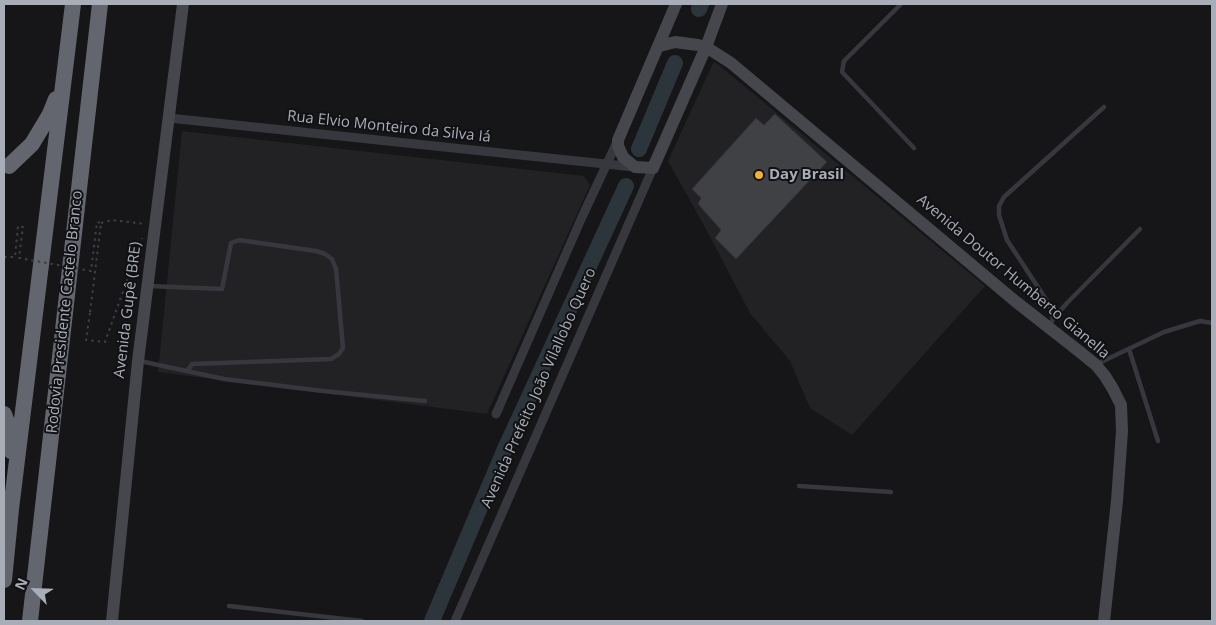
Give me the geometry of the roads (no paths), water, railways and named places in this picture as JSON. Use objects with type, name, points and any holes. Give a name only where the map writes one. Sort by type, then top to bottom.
[{"type":"highway","name":"Rodovia Presidente Castelo Branco","points":[[4,580],[72,4]]},
{"type":"highway","name":"Rodovia Presidente Castelo Branco","points":[[30,621],[100,4]]},
{"type":"highway","points":[[6,169],[32,144],[41,130],[50,114],[64,78]]},
{"type":"highway","points":[[4,414],[11,443],[11,508]]},
{"type":"main road","name":"Avenida Gupê (BRE)","points":[[112,621],[124,517],[138,361],[183,4]]},
{"type":"main road","name":"Avenida Prefeito João Vilallobo Quero","points":[[618,140],[660,46],[676,4]]},
{"type":"main road","name":"Avenida Prefeito João Vilallobo Quero","points":[[653,168],[706,46],[722,4]]},
{"type":"main road","points":[[660,46],[674,42],[706,46]]},
{"type":"main road","name":"Avenida Doutor Humberto Gianella","points":[[706,46],[731,63],[1051,324],[1096,365],[1113,389],[1120,405],[1122,432],[1117,501],[1104,621]]},
{"type":"main road","points":[[618,140],[618,146],[623,157],[635,167],[653,168]]},
{"type":"street","name":"Rua Elvio Monteiro da Silva Iá","points":[[169,118],[606,164]]},
{"type":"street","name":"Avenida Prefeito João Vilallobo Quero","points":[[496,414],[582,216],[618,140]]},
{"type":"street","points":[[606,164],[635,167]]},
{"type":"street","name":"Avenida Prefeito João Vilallobo Quero","points":[[455,621],[653,168]]},
{"type":"lane","points":[[901,4],[844,60],[842,72],[914,148]]},
{"type":"lane","points":[[1051,324],[1050,304],[1007,240],[999,215],[1000,206],[1004,197],[1104,107]]},
{"type":"lane","points":[[1051,324],[1067,303],[1140,230]]},
{"type":"lane","points":[[147,286],[222,289],[231,243],[239,240],[316,251],[332,259],[336,269],[343,348],[339,354],[331,359],[192,364],[188,370]]},
{"type":"lane","points":[[1096,365],[1164,332],[1200,321],[1212,323]]},
{"type":"lane","points":[[1129,348],[1158,440]]},
{"type":"lane","points":[[138,361],[224,379],[324,391],[425,400]]},
{"type":"lane","points":[[799,486],[891,492]]},
{"type":"lane","points":[[229,606],[362,621]]},
{"type":"waterway","points":[[699,9],[701,4]]},
{"type":"waterway","points":[[639,149],[675,63]]},
{"type":"waterway","points":[[432,621],[504,451],[626,186]]},
{"type":"place","name":"Day Brasil","points":[[759,175]]}]
